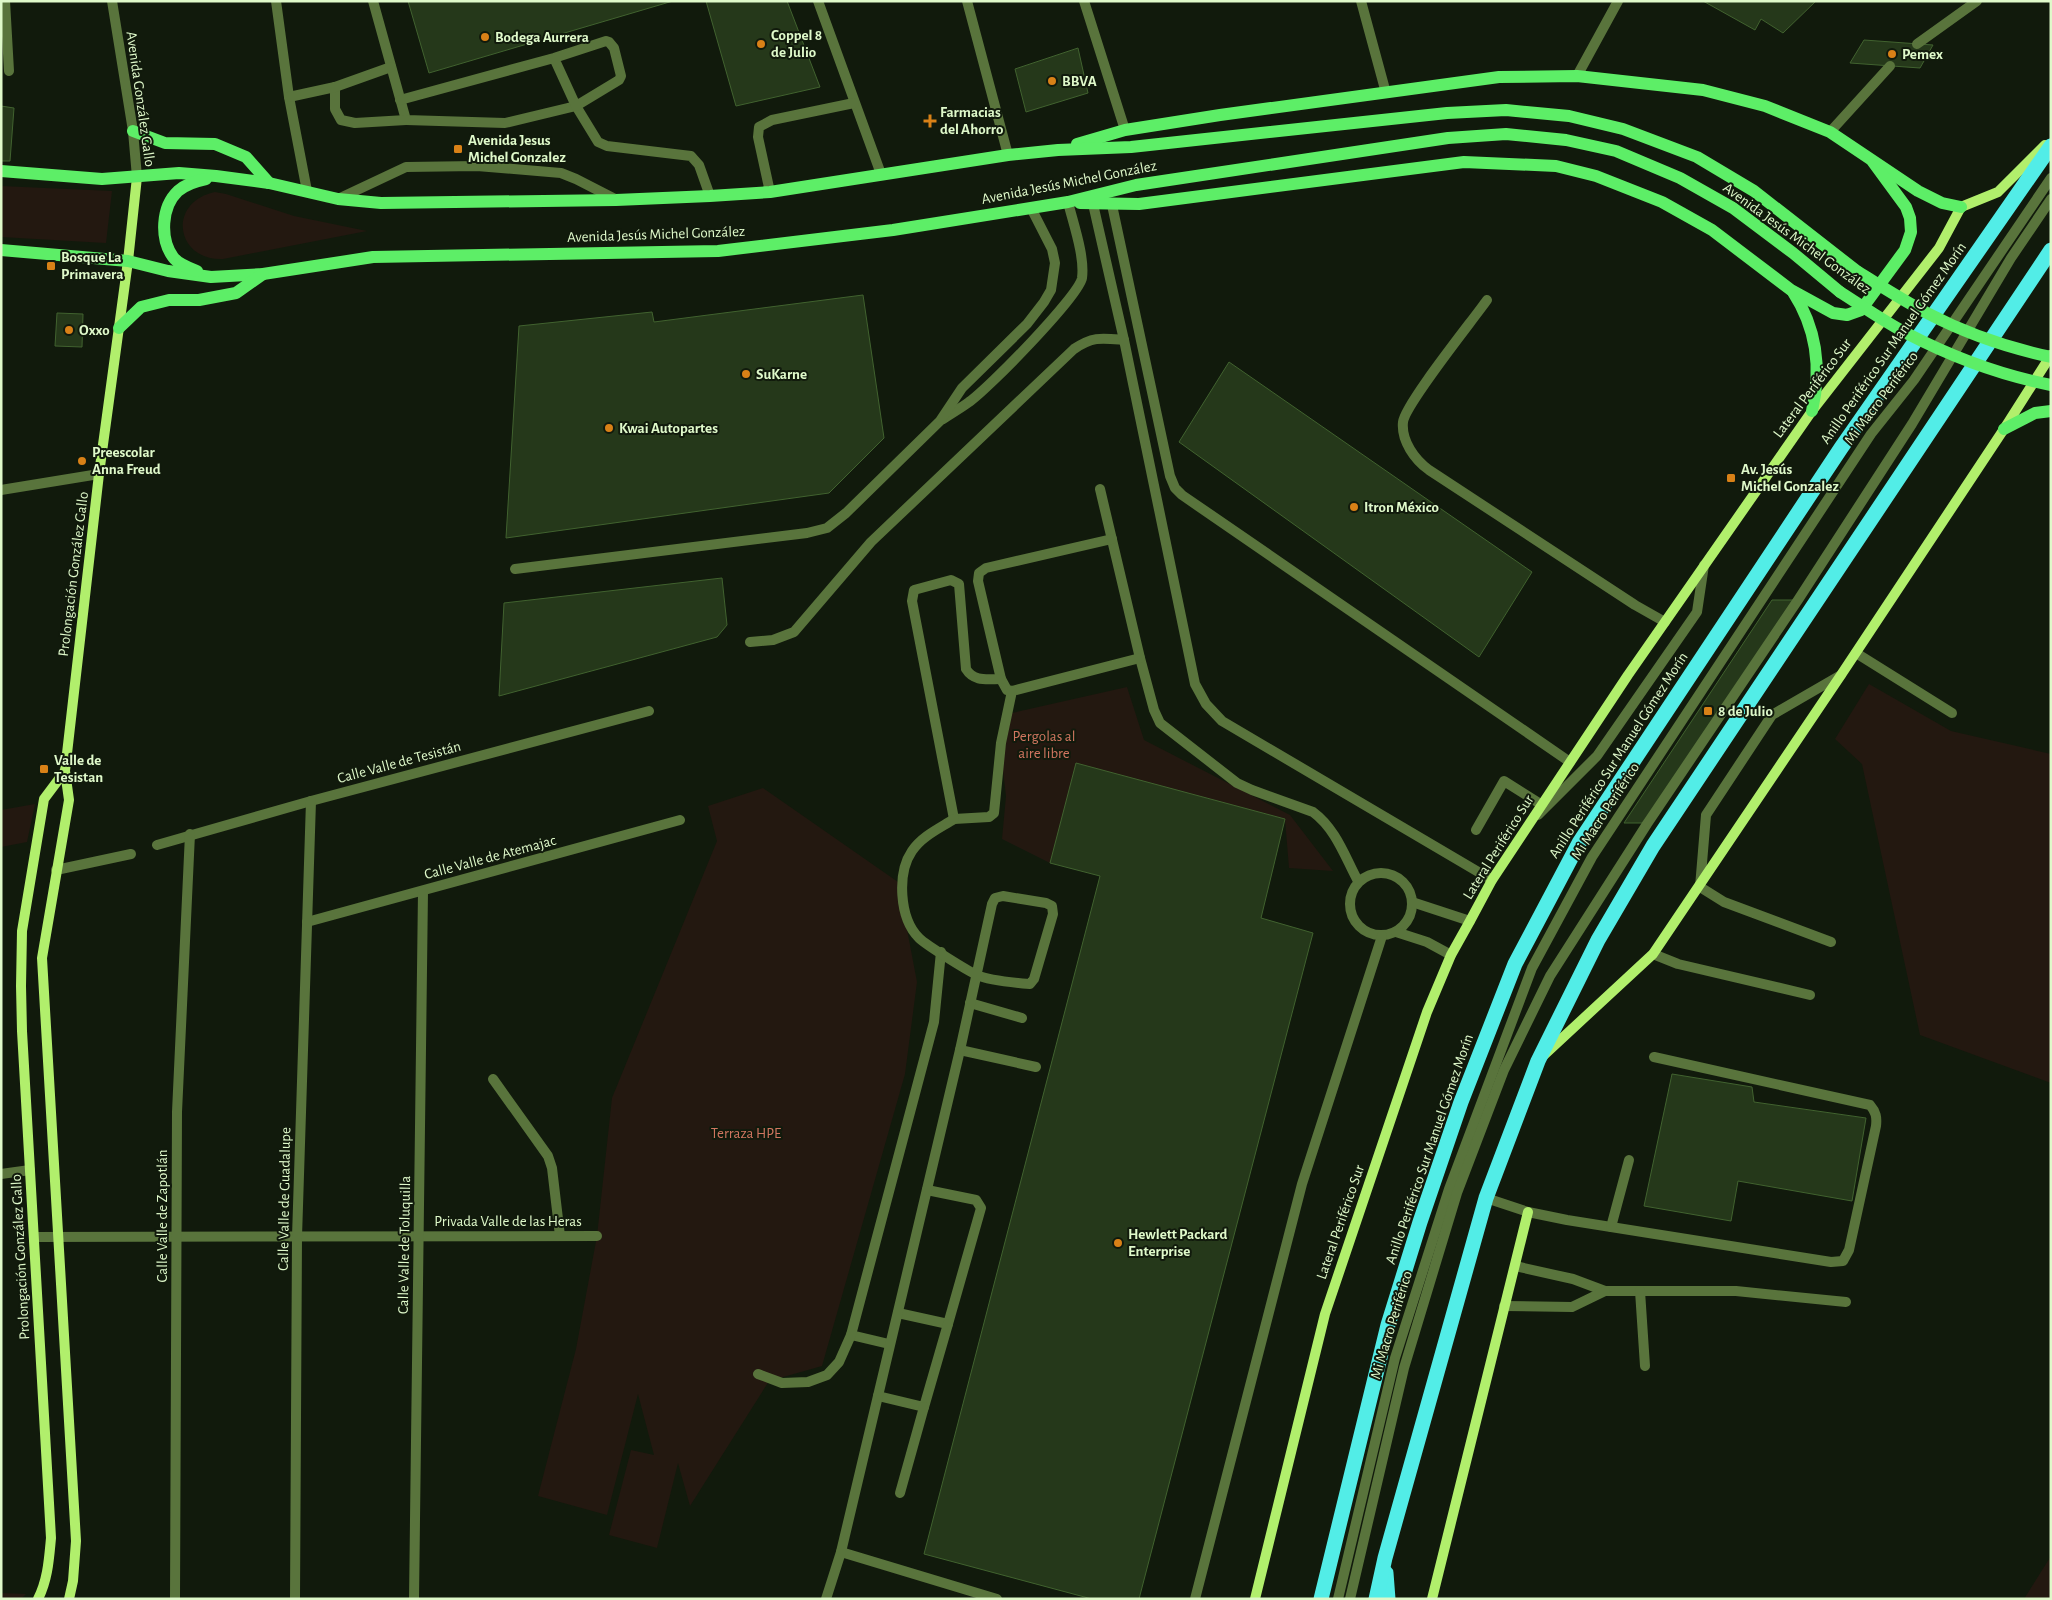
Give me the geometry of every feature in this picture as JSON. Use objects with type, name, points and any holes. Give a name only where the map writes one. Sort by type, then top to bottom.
[{"type":"highway","name":"Anillo Periférico Sur Manuel Gómez Morín","points":[[1321,1599],[1388,1325],[1420,1222],[1461,1102],[1515,964],[1585,835],[1841,448],[2051,146]]},
{"type":"highway","points":[[1376,1599],[1385,1558],[1486,1198],[1538,1061],[1598,940],[1653,846],[2051,250]]},
{"type":"highway","points":[[1314,1599],[1334,1540]]},
{"type":"highway","points":[[1385,1558],[1388,1599]]},
{"type":"main road","points":[[1058,150],[1125,130],[1220,115],[1499,77],[1577,76],[1703,90],[1765,106],[1830,132],[1918,191],[1942,202],[1961,207]]},
{"type":"main road","name":"Avenida Jesús Michel González","points":[[1,171],[102,179],[179,173],[216,176],[269,184],[338,199],[381,203],[616,200],[770,192],[1008,155],[1058,150],[1131,147],[1447,113],[1506,110],[1569,116],[1622,129],[1697,157],[1754,191],[1858,272],[1928,314],[2028,352],[2051,356]]},
{"type":"main road","points":[[133,131],[165,143],[215,144],[246,157],[269,184]]},
{"type":"main road","name":"Avenida Jesús Michel González","points":[[1,250],[128,261],[168,271],[211,277],[262,274],[373,257],[718,251],[893,230],[1068,202],[1136,185],[1448,138],[1506,134],[1566,140],[1616,151],[1680,178],[1733,208],[1793,253],[1840,292],[1905,333],[1963,360],[2021,379],[2051,385]]},
{"type":"main road","points":[[1068,202],[1112,205],[1139,204],[1464,162],[1556,166],[1596,176],[1662,202],[1712,230],[1791,290],[1833,313],[1846,315],[1861,310],[1906,250],[1911,232],[1910,218],[1906,207],[1873,162]]},
{"type":"main road","points":[[211,277],[186,267],[174,258],[166,242],[164,224],[168,207],[177,192],[191,183],[216,176]]},
{"type":"main road","points":[[119,328],[141,307],[169,300],[199,300],[236,293],[262,274]]},
{"type":"main road","points":[[1791,290],[1803,307],[1812,334],[1817,359],[1818,386],[1812,411]]},
{"type":"main road","points":[[2004,429],[2035,412],[2051,411]]},
{"type":"street","points":[[5,1],[9,71]]},
{"type":"street","name":"Avenida González Gallo","points":[[112,1],[133,131],[137,177],[128,261]]},
{"type":"street","points":[[276,1],[281,48],[307,192]]},
{"type":"street","points":[[373,1],[406,120]]},
{"type":"street","points":[[818,1],[881,174]]},
{"type":"street","points":[[967,1],[1008,155]]},
{"type":"street","points":[[1084,1],[1125,130]]},
{"type":"street","points":[[1361,1],[1386,93]]},
{"type":"street","points":[[1577,76],[1618,1]]},
{"type":"street","points":[[1917,44],[1977,1]]},
{"type":"street","points":[[335,86],[335,109],[341,120],[355,124],[406,120],[505,123],[576,106],[620,78],[621,73],[614,48],[610,42],[606,42],[400,100]]},
{"type":"street","points":[[554,58],[576,106],[598,142],[607,146],[691,156],[700,165],[710,196]]},
{"type":"street","points":[[289,97],[335,86],[391,66]]},
{"type":"street","points":[[1830,132],[1890,66]]},
{"type":"street","points":[[770,192],[758,137],[760,127],[772,120],[854,103]]},
{"type":"street","points":[[1961,207],[1998,192],[2051,140]]},
{"type":"street","points":[[338,199],[406,167],[477,166],[561,173],[616,200]]},
{"type":"street","name":"Mi Macro Periférico","points":[[1338,1599],[1395,1358],[1449,1189],[1532,968],[1597,848],[1871,434],[1914,380],[2051,178]]},
{"type":"street","name":"Mi Macro Periférico","points":[[1350,1599],[1404,1368],[1457,1193],[1504,1070],[1550,976],[1647,824],[1793,608],[1912,424],[2011,258],[2051,199]]},
{"type":"street","points":[[940,421],[970,402],[1034,340],[1077,289],[1082,278],[1081,261],[1068,202]]},
{"type":"street","points":[[1093,204],[1124,340],[1195,684],[1206,704],[1222,721],[1492,880]]},
{"type":"street","points":[[1112,205],[1174,488],[1570,762]]},
{"type":"street","name":"Lateral Periférico Sur","points":[[1255,1599],[1325,1314],[1427,1012],[1451,955],[1492,880],[1665,622],[1812,411],[1939,248],[1961,207]]},
{"type":"street","points":[[515,569],[807,533],[827,528],[846,513],[940,421],[962,388],[1027,324],[1051,290],[1055,263],[1052,249],[1032,208]]},
{"type":"street","name":"Prolongación González Gallo","points":[[69,1599],[73,1581],[76,1541],[60,1237],[42,958],[69,800],[65,771],[99,474],[128,261]]},
{"type":"street","points":[[1487,300],[1415,398],[1403,420],[1403,433],[1418,462],[1635,605],[1665,622]]},
{"type":"street","points":[[750,642],[772,640],[794,632],[871,542],[1074,348],[1087,340],[1098,337],[1124,340]]},
{"type":"street","points":[[1538,1061],[1653,954],[1842,675],[2051,356]]},
{"type":"street","points":[[1,490],[99,474]]},
{"type":"street","points":[[1100,489],[1154,710],[1165,728],[1237,783],[1313,812],[1322,818],[1330,827],[1358,882]]},
{"type":"street","points":[[1112,539],[986,568],[980,573],[978,581],[1001,679],[1007,690],[1012,691],[1140,658]]},
{"type":"street","points":[[1529,824],[1597,756],[1697,612],[1704,565]]},
{"type":"street","points":[[954,819],[912,601],[914,590],[951,580],[959,584],[966,669],[970,676],[975,679],[1001,679]]},
{"type":"street","points":[[1856,652],[1952,714]]},
{"type":"street","points":[[1700,887],[1706,815],[1772,715],[1842,675]]},
{"type":"street","points":[[826,1599],[841,1552],[960,1050],[977,975],[992,904],[995,898],[1003,896],[1046,903],[1052,906],[1053,914],[1032,983],[1028,984],[977,975],[918,937],[912,928],[902,901],[905,863],[912,850],[923,839],[954,819],[989,817],[994,813],[1000,743],[1012,691]]},
{"type":"street","name":"Calle Valle de Tesistán","points":[[157,844],[649,711]]},
{"type":"street","name":"Prolongación González Gallo","points":[[38,1599],[44,1588],[51,1538],[21,995],[22,931],[44,799],[65,771]]},
{"type":"street","points":[[1476,830],[1504,781],[1542,805]]},
{"type":"street","name":"Calle Valle de Guadalupe","points":[[295,1599],[297,1237],[311,801]]},
{"type":"street","name":"Calle Valle de Atemajac","points":[[307,922],[680,820]]},
{"type":"street","name":"Calle Valle de Zapotlán","points":[[175,1599],[178,1237],[177,1112],[190,834]]},
{"type":"street","points":[[56,870],[132,854]]},
{"type":"street","points":[[1383,872],[1395,875],[1408,887],[1412,902],[1409,919],[1396,932],[1382,936],[1361,929],[1352,917],[1349,906],[1350,894],[1358,882],[1370,874],[1383,872]]},
{"type":"street","points":[[1700,887],[1724,902],[1831,942]]},
{"type":"street","name":"Calle Valle de Toluquilla","points":[[414,1599],[423,891]]},
{"type":"street","points":[[1412,902],[1470,921]]},
{"type":"street","points":[[1396,932],[1427,942],[1451,955]]},
{"type":"street","points":[[1195,1599],[1302,1184],[1382,936]]},
{"type":"street","points":[[758,1374],[782,1383],[808,1382],[827,1374],[839,1362],[851,1335],[932,1030],[941,952]]},
{"type":"street","points":[[1653,954],[1678,964],[1810,995]]},
{"type":"street","points":[[970,1003],[1022,1018]]},
{"type":"street","points":[[960,1050],[1036,1067]]},
{"type":"street","points":[[1486,1198],[1528,1212],[1611,1227],[1831,1262],[1843,1261],[1849,1250],[1876,1126],[1877,1118],[1870,1105],[1654,1057]]},
{"type":"street","points":[[493,1079],[548,1156],[552,1168],[560,1236]]},
{"type":"street","points":[[1611,1227],[1629,1160]]},
{"type":"street","points":[[1,1174],[30,1170]]},
{"type":"street","points":[[900,1493],[981,1208],[976,1200],[927,1190]]},
{"type":"street","points":[[1432,1599],[1528,1212]]},
{"type":"street","name":"Privada Valle de las Heras","points":[[34,1237],[597,1236]]},
{"type":"street","points":[[1515,1266],[1573,1279],[1605,1291],[1736,1291],[1846,1302]]},
{"type":"street","points":[[1504,1306],[1572,1307],[1605,1291]]},
{"type":"street","points":[[1640,1292],[1644,1366]]},
{"type":"street","points":[[898,1313],[948,1324]]},
{"type":"street","points":[[851,1335],[889,1344]]},
{"type":"street","points":[[878,1396],[924,1407]]},
{"type":"street","points":[[841,1552],[997,1599]]},
{"type":"green space","points":[[1,186],[112,191],[106,243],[1,237]]},
{"type":"green space","points":[[215,192],[294,216],[367,231],[223,259],[207,257],[195,251],[187,241],[183,230],[184,218],[189,207],[200,198]]},
{"type":"green space","points":[[1869,684],[1951,731],[2051,754],[2051,1083],[1920,1035],[1862,764],[1835,739]]},
{"type":"green space","name":"Pergolas al aire libre","points":[[1127,687],[1144,740],[1290,815],[1333,871],[1289,868],[1285,819],[1076,764],[1050,863],[1002,839],[1006,796],[1002,762],[1012,713]]},
{"type":"green space","name":"Terraza HPE","points":[[763,788],[898,882],[917,982],[905,1074],[822,1366],[769,1381],[690,1506],[678,1463],[657,1548],[609,1535],[631,1450],[654,1455],[638,1394],[607,1515],[538,1496],[576,1349],[597,1236],[612,1098],[717,841],[708,806]]},
{"type":"green space","points":[[35,804],[27,842],[1,847],[1,810]]},
{"type":"green space","points":[[2051,1556],[2051,1599],[2024,1599]]},
{"type":"green space","points":[[1,1593],[26,1594],[21,1599],[1,1599]]},
{"type":"building","name":"Bodega Aurrera","points":[[408,1],[673,1],[429,73]]},
{"type":"building","name":"Coppel 8 de Julio","points":[[706,1],[787,1],[820,87],[736,106]]},
{"type":"building","points":[[1703,1],[1816,1],[1783,33],[1761,19],[1755,30]]},
{"type":"building","name":"Pemex","points":[[1864,40],[1933,45],[1920,68],[1850,63]]},
{"type":"building","name":"BBVA","points":[[1078,48],[1088,93],[1026,112],[1015,69]]},
{"type":"building","points":[[1,106],[14,108],[10,161],[1,161]]},
{"type":"building","points":[[863,295],[884,438],[829,493],[506,538],[519,326],[652,312],[654,322]]},
{"type":"building","name":"Oxxo","points":[[57,313],[83,314],[82,347],[55,346]]},
{"type":"building","name":"Itron México","points":[[1229,362],[1532,572],[1479,657],[1179,442]]},
{"type":"building","points":[[722,578],[727,625],[717,637],[499,696],[504,603]]},
{"type":"building","name":"8 de Julio","points":[[1772,600],[1793,600],[1644,823],[1624,823]]},
{"type":"building","name":"Hewlett Packard Enterprise","points":[[1076,763],[1285,819],[1261,918],[1313,933],[1139,1599],[1092,1599],[924,1554],[1100,876],[1050,863]]},
{"type":"building","points":[[1672,1074],[1752,1087],[1754,1102],[1866,1118],[1852,1201],[1738,1181],[1731,1221],[1644,1206]]},
{"type":"place","name":"Bodega Aurrera","points":[[485,37]]},
{"type":"place","name":"Coppel 8 de Julio","points":[[761,44]]},
{"type":"place","name":"Pemex","points":[[1892,54]]},
{"type":"place","name":"BBVA","points":[[1052,81]]},
{"type":"place","name":"Farmacias del Ahorro","points":[[930,121]]},
{"type":"place","name":"Avenida Jesus Michel Gonzalez","points":[[458,149]]},
{"type":"place","name":"Bosque La Primavera","points":[[51,266]]},
{"type":"place","name":"Oxxo","points":[[69,330]]},
{"type":"place","name":"SuKarne","points":[[746,374]]},
{"type":"place","name":"Kwai Autopartes","points":[[609,428]]},
{"type":"place","name":"Preescolar Anna Freud","points":[[82,461]]},
{"type":"place","name":"Av. Jesús Michel Gonzalez","points":[[1731,478]]},
{"type":"place","name":"Itron México","points":[[1354,507]]},
{"type":"place","name":"8 de Julio","points":[[1708,711]]},
{"type":"place","name":"Valle de Tesistan","points":[[44,769]]},
{"type":"place","name":"Hewlett Packard Enterprise","points":[[1118,1243]]}]
